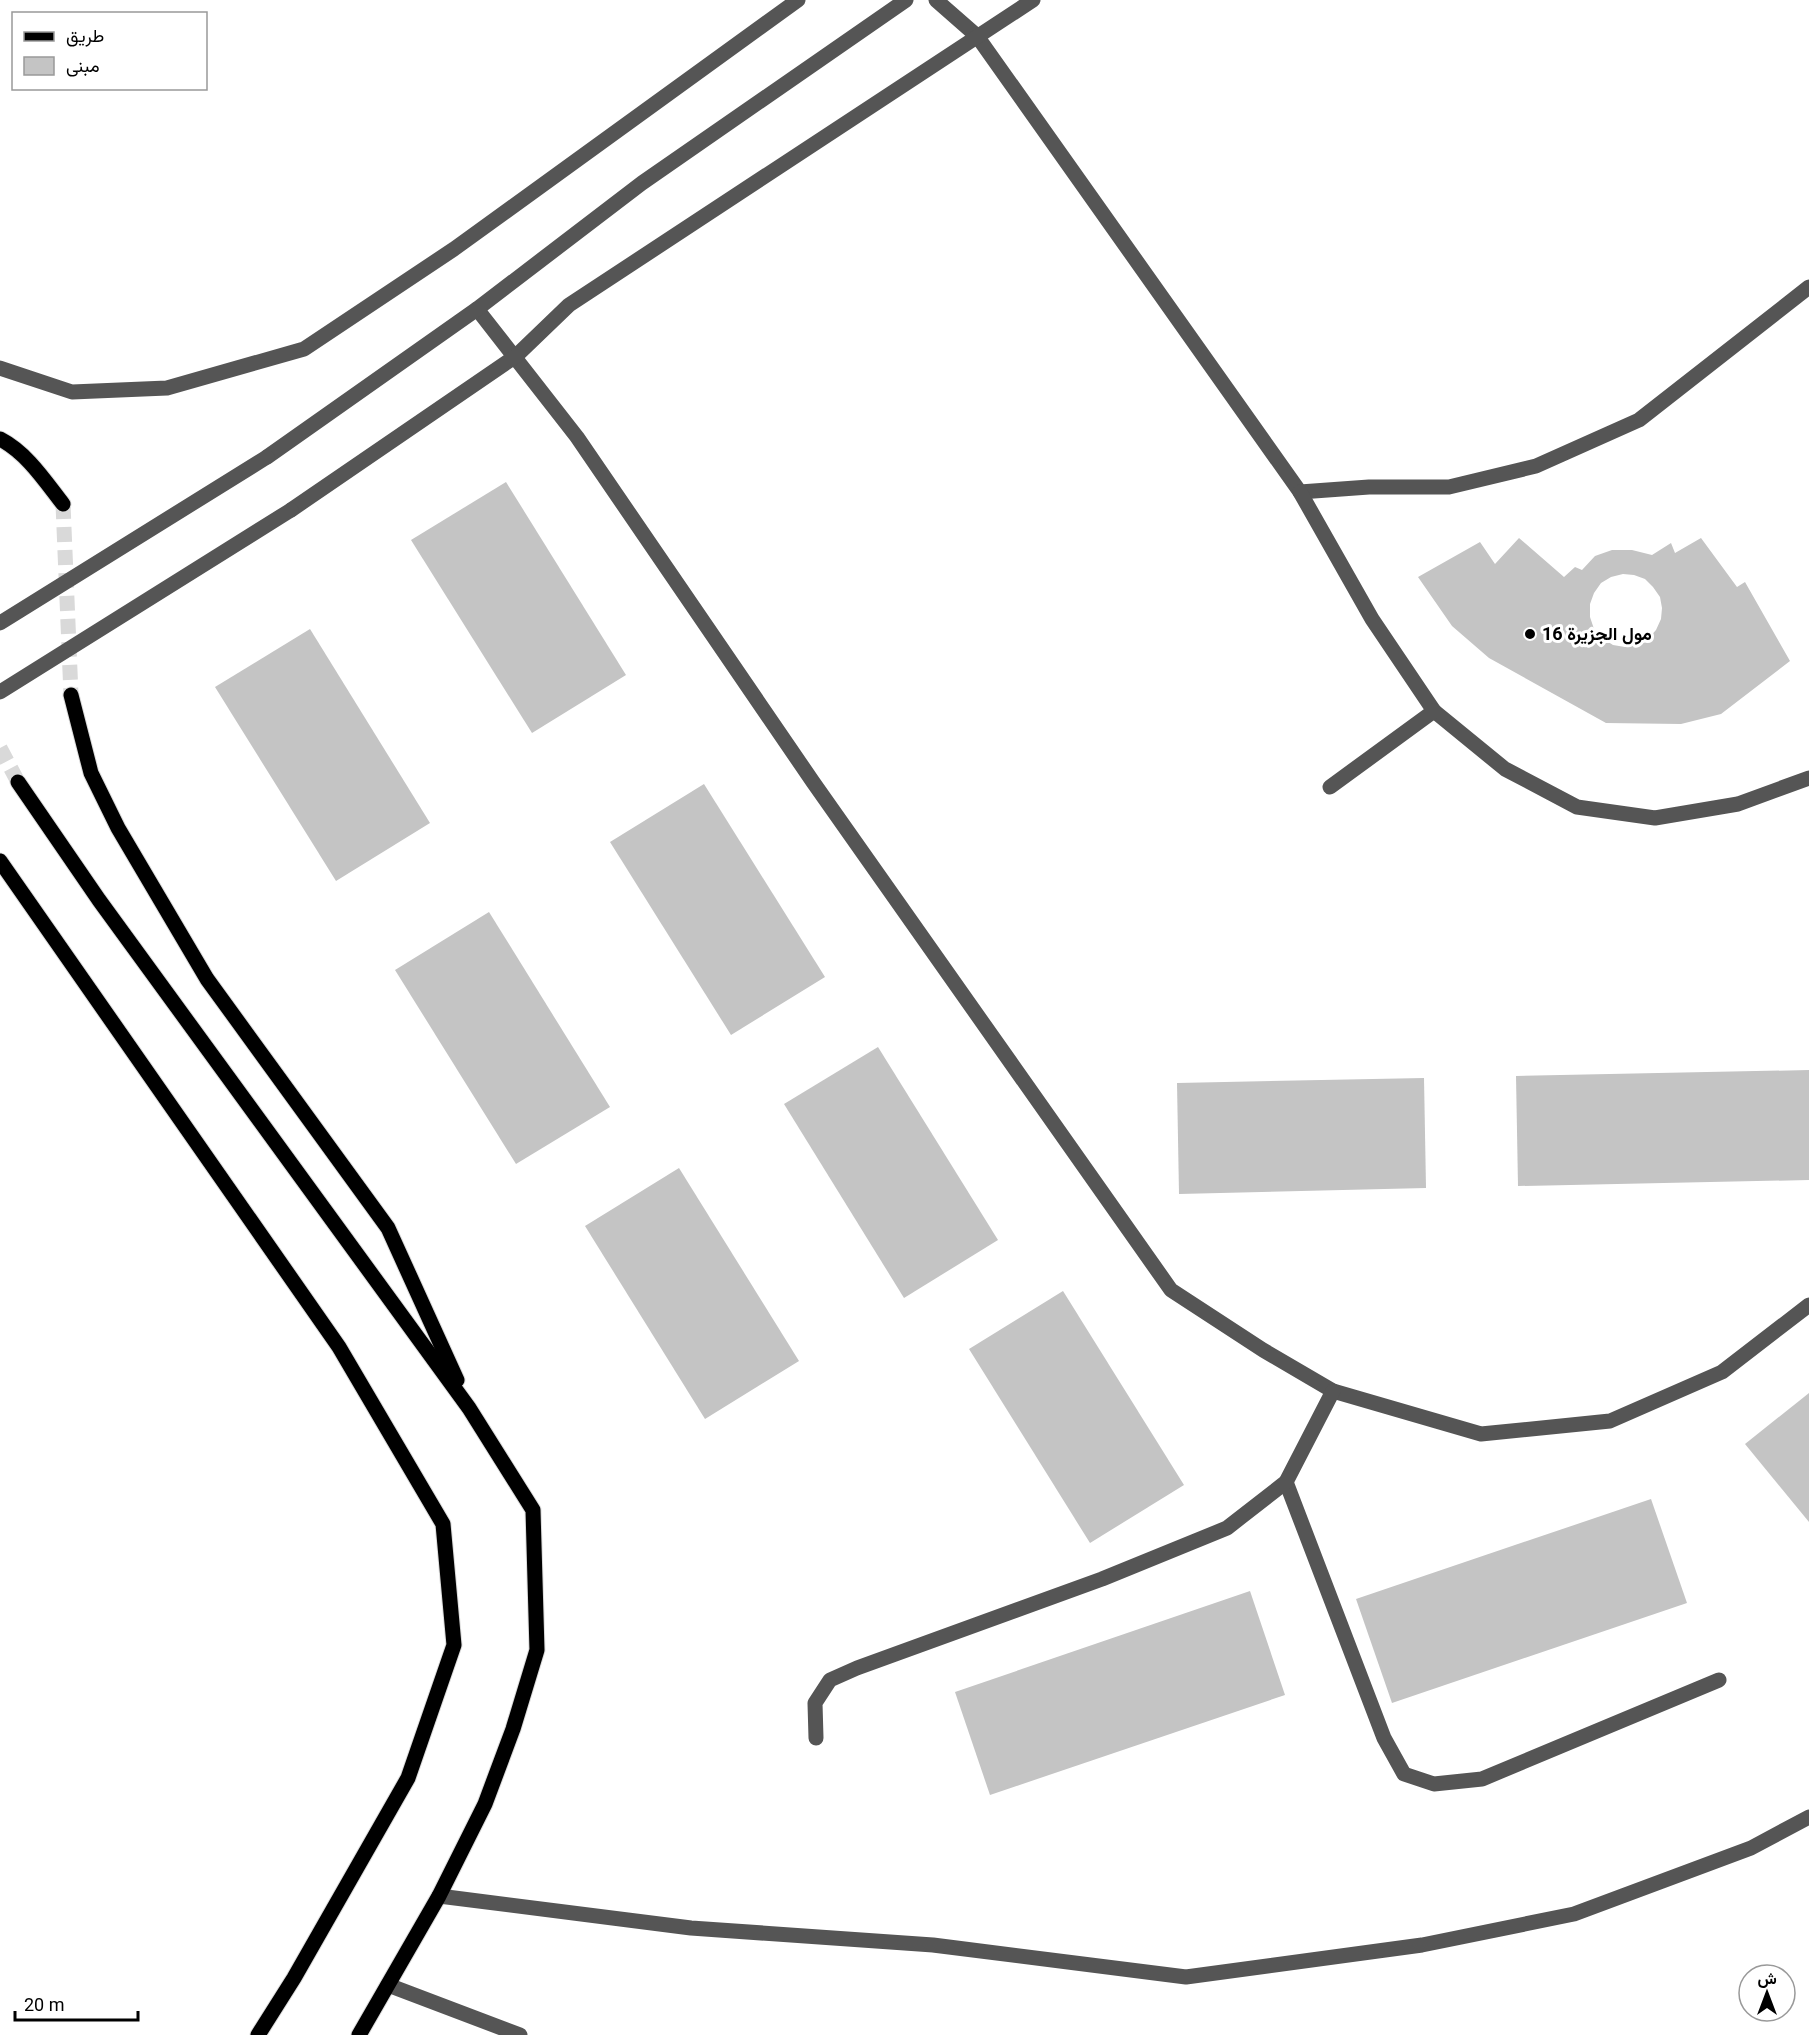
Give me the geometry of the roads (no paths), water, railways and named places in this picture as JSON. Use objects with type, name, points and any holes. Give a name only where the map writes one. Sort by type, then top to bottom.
[{"type":"main road","points":[[0,439],[14,446],[63,504]]},
{"type":"main road","points":[[71,695],[90,773],[118,828],[207,979],[388,1228],[469,1408]]},
{"type":"main road","points":[[18,782],[99,900],[469,1408],[533,1510],[537,1650],[513,1729],[485,1803],[439,1896],[359,2035]]},
{"type":"main road","points":[[0,861],[339,1347],[443,1524],[454,1645],[408,1778],[294,1978],[258,2035]]},
{"type":"street","points":[[0,368],[72,392],[167,388],[304,349],[454,249],[798,0]]},
{"type":"street","points":[[0,623],[267,457],[477,309],[642,183],[906,0]]},
{"type":"street","points":[[936,0],[977,36],[1300,492],[1372,619],[1434,711],[1505,769],[1577,807],[1655,818],[1738,804],[1809,778]]},
{"type":"street","points":[[0,692],[291,510],[516,356],[569,305],[1033,0]]},
{"type":"street","points":[[1300,492],[1369,487],[1449,487],[1536,466],[1639,420],[1809,287]]},
{"type":"street","points":[[477,309],[577,437],[813,782],[1171,1290],[1263,1350],[1333,1391],[1481,1434],[1610,1421],[1722,1372],[1809,1305]]},
{"type":"street","points":[[1330,787],[1434,711]]},
{"type":"street","points":[[816,1738],[815,1703],[830,1680],[857,1668],[1102,1579],[1227,1528],[1286,1482],[1333,1391]]},
{"type":"street","points":[[1286,1482],[1384,1738],[1404,1774],[1434,1784],[1482,1779],[1719,1680]]},
{"type":"street","points":[[439,1896],[691,1928],[933,1945],[1186,1977],[1422,1945],[1574,1914],[1751,1848],[1809,1817]]},
{"type":"street","points":[[388,1985],[520,2035]]},
{"type":"tunnel","points":[[63,504],[71,695]]},
{"type":"tunnel","points":[[0,748],[18,782]]},
{"type":"place","name":"مول الجزيرة 16","points":[[1530,634]]}]
